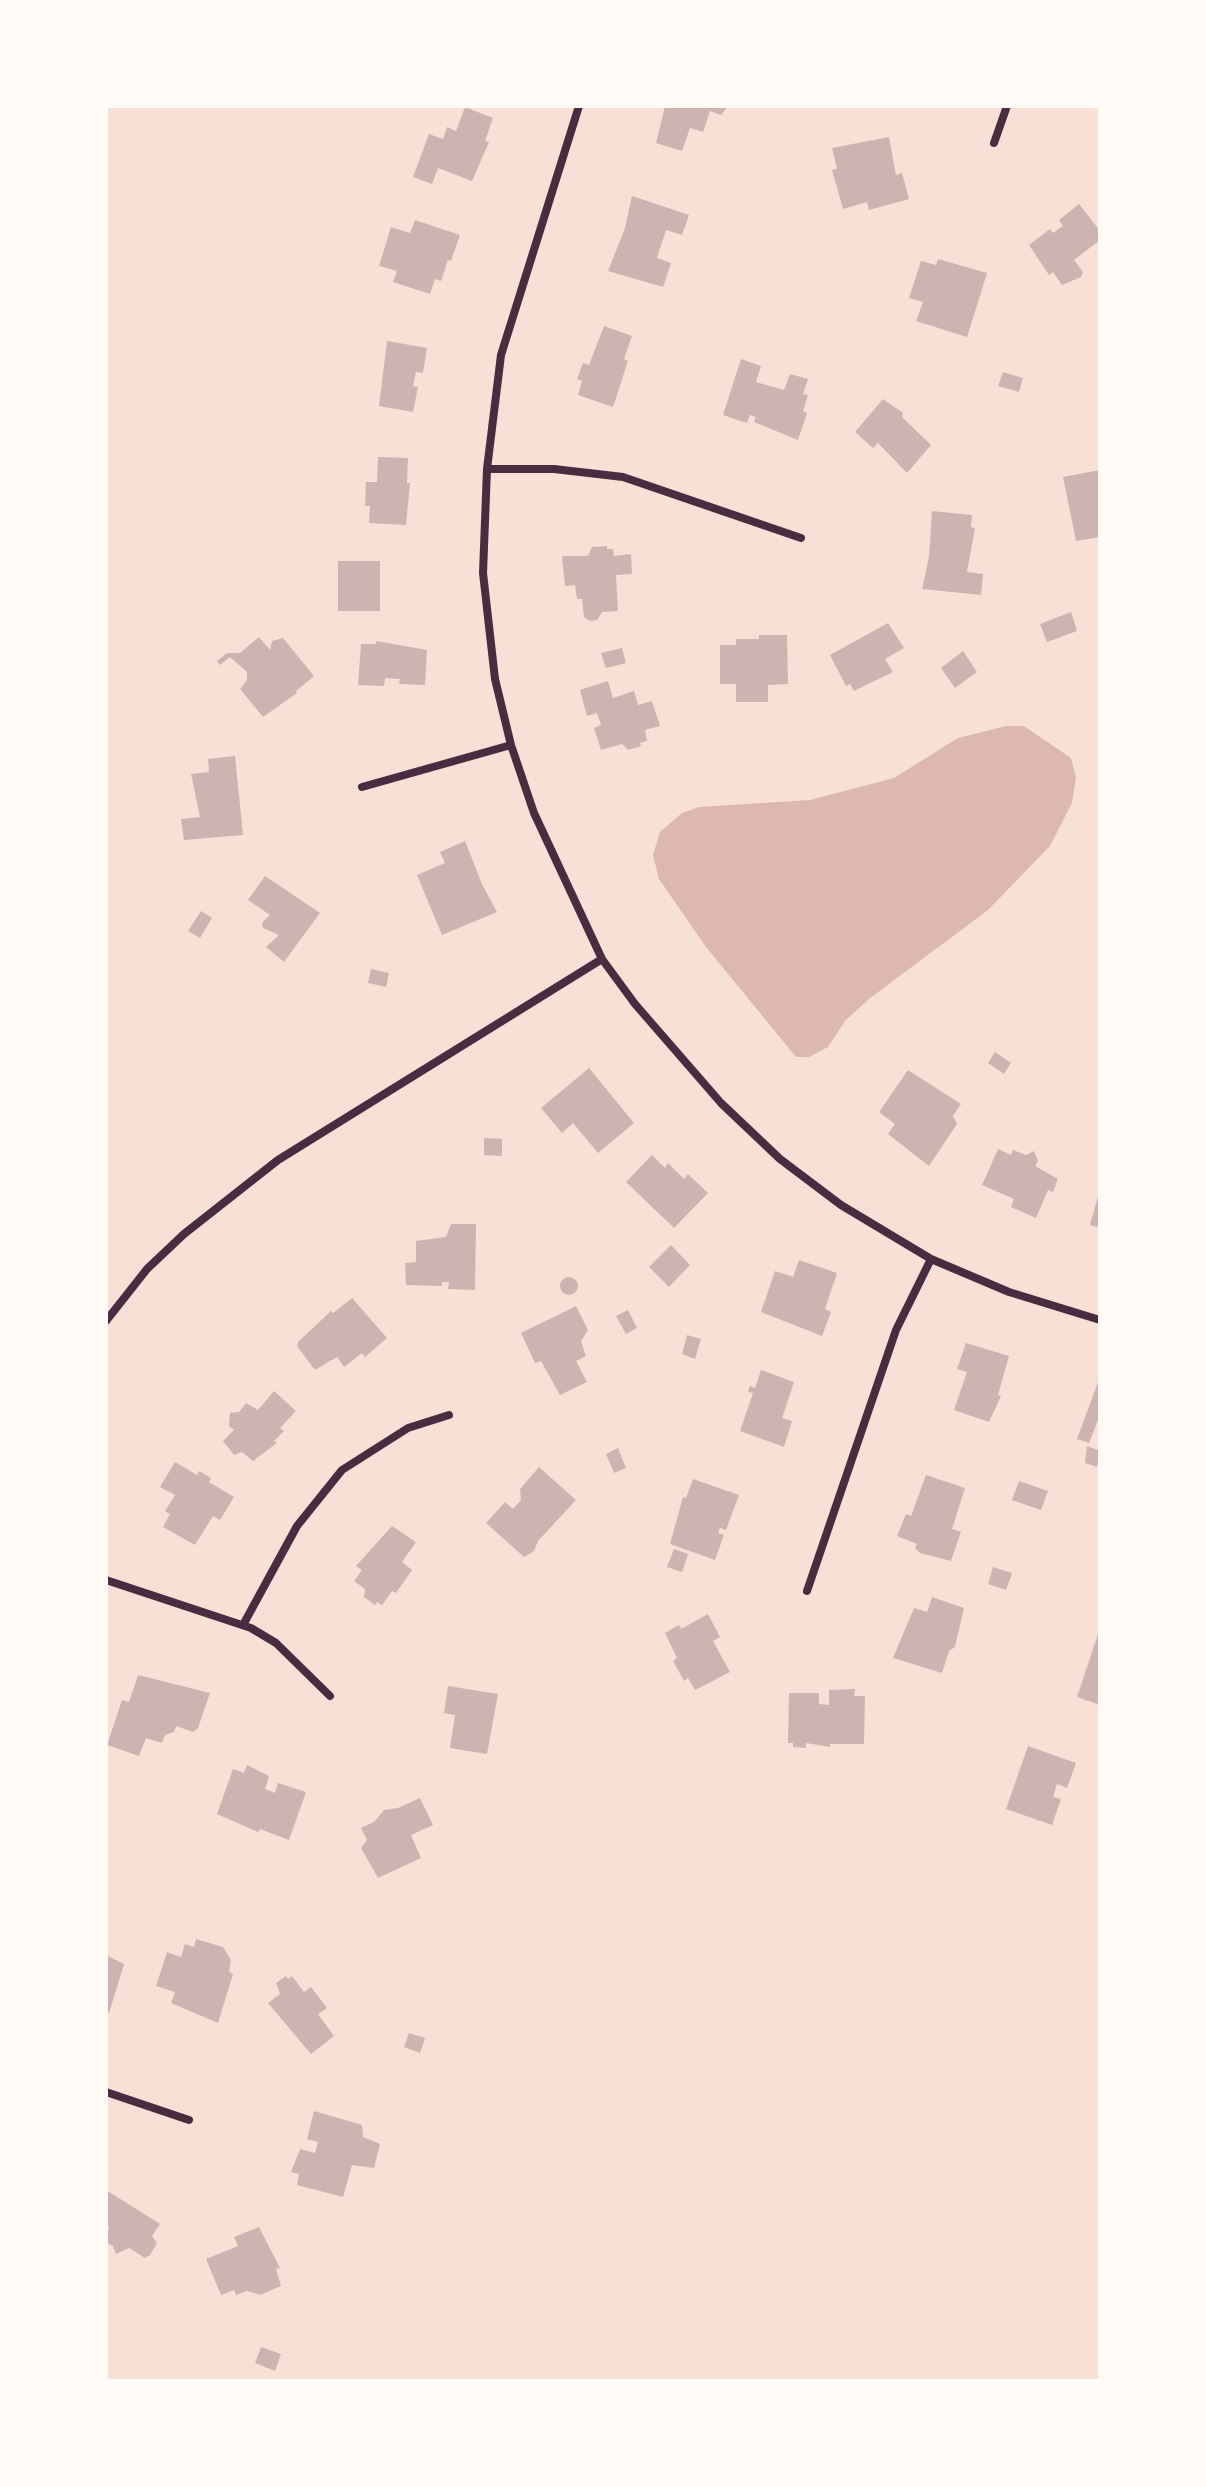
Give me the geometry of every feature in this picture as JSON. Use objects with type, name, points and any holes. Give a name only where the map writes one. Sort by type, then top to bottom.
[{"type":"street","points":[[579,106],[501,355],[487,469],[483,573],[495,679],[511,745],[534,813],[602,959],[635,1004],[704,1084],[780,1159],[841,1205],[931,1259],[1009,1292],[1100,1320]]},
{"type":"street","points":[[994,143],[1007,106]]},
{"type":"street","points":[[487,469],[554,469],[623,477],[801,538]]},
{"type":"street","points":[[362,787],[511,745]]},
{"type":"street","points":[[106,1321],[147,1269],[184,1234],[278,1160],[602,959]]},
{"type":"street","points":[[807,1591],[896,1330],[931,1259]]},
{"type":"street","points":[[243,1625],[297,1526],[342,1470],[408,1428],[449,1415]]},
{"type":"street","points":[[106,1580],[243,1625],[276,1643],[330,1696]]},
{"type":"street","points":[[106,2092],[189,2120]]},
{"type":"shaded area","points":[[1006,726],[1024,726],[1071,758],[1076,778],[1072,803],[1050,846],[988,910],[869,999],[845,1021],[828,1047],[809,1057],[796,1057],[706,947],[659,879],[653,855],[660,832],[682,813],[699,807],[810,800],[894,778],[958,738]]},
{"type":"building","points":[[665,106],[728,106],[721,115],[710,111],[703,132],[690,128],[682,151],[656,143]]},
{"type":"building","points":[[465,107],[493,118],[485,141],[489,142],[472,181],[438,168],[432,184],[413,177],[429,134],[443,139],[447,127],[456,131]]},
{"type":"building","points":[[889,137],[896,175],[902,173],[909,199],[869,210],[867,202],[843,209],[832,170],[837,169],[832,148]]},
{"type":"building","points":[[632,196],[689,215],[682,235],[666,230],[657,258],[671,263],[663,287],[608,271],[625,228]]},
{"type":"building","points":[[1079,204],[1100,231],[1100,240],[1074,260],[1083,272],[1081,277],[1062,285],[1053,272],[1049,275],[1029,245],[1050,229],[1053,233],[1063,226],[1059,220]]},
{"type":"building","points":[[415,220],[460,235],[441,281],[435,279],[430,294],[393,282],[397,271],[379,266],[391,227],[410,233]]},
{"type":"building","points":[[938,259],[987,273],[967,337],[916,321],[923,302],[909,298],[921,261],[936,265]]},
{"type":"building","points":[[604,326],[632,336],[624,359],[628,361],[613,407],[578,395],[582,381],[577,379],[583,363],[589,365]]},
{"type":"building","points":[[387,341],[427,348],[423,373],[416,372],[413,386],[418,387],[413,412],[379,406]]},
{"type":"building","points":[[741,359],[761,366],[756,382],[784,390],[790,374],[808,379],[803,394],[808,395],[803,411],[807,413],[798,440],[754,422],[756,417],[750,415],[747,423],[723,415]]},
{"type":"building","points":[[1003,372],[1023,378],[1019,392],[998,386]]},
{"type":"building","points":[[883,399],[903,413],[902,417],[931,445],[907,473],[878,443],[873,448],[855,432]]},
{"type":"building","points":[[378,457],[408,458],[407,483],[410,483],[406,525],[369,523],[370,506],[365,506],[366,482],[377,482]]},
{"type":"building","points":[[1100,470],[1100,537],[1076,541],[1063,477]]},
{"type":"building","points":[[932,511],[972,515],[971,527],[975,528],[967,572],[983,574],[981,595],[922,589],[929,557]]},
{"type":"building","points":[[607,546],[607,549],[613,549],[614,556],[631,554],[632,574],[616,575],[618,611],[602,612],[597,620],[590,621],[584,617],[582,599],[577,599],[575,585],[565,586],[562,556],[588,556],[592,547]]},
{"type":"building","points":[[338,561],[380,561],[380,611],[338,611]]},
{"type":"building","points":[[1071,612],[1077,631],[1047,642],[1040,624]]},
{"type":"building","points":[[888,623],[904,648],[885,659],[893,672],[854,691],[850,684],[846,686],[830,655]]},
{"type":"building","points":[[759,635],[787,635],[788,684],[768,685],[768,702],[736,702],[736,684],[720,684],[720,645],[736,645],[736,639],[759,639]]},
{"type":"building","points":[[259,637],[270,650],[272,641],[283,638],[314,676],[297,693],[263,717],[240,689],[247,680],[247,672],[230,657],[220,665],[217,661],[227,653],[240,653]]},
{"type":"building","points":[[376,641],[427,650],[425,685],[399,684],[400,679],[385,678],[384,686],[358,685],[361,644],[376,644]]},
{"type":"building","points":[[622,648],[626,663],[606,668],[601,653]]},
{"type":"building","points":[[963,651],[977,672],[955,688],[941,668]]},
{"type":"building","points":[[608,681],[613,698],[634,691],[638,705],[652,701],[660,726],[645,730],[647,741],[640,743],[641,746],[628,750],[622,744],[601,750],[594,728],[601,725],[597,713],[587,716],[580,690]]},
{"type":"building","points":[[235,756],[243,835],[184,840],[181,819],[200,817],[191,774],[209,772],[208,759]]},
{"type":"building","points":[[465,841],[497,912],[442,935],[417,875],[445,863],[440,852]]},
{"type":"building","points":[[265,876],[320,913],[284,962],[266,947],[279,935],[263,928],[262,923],[270,915],[248,900]]},
{"type":"building","points":[[201,911],[212,918],[200,938],[188,931]]},
{"type":"building","points":[[371,969],[389,973],[386,987],[368,983]]},
{"type":"building","points":[[995,1052],[1011,1063],[1004,1074],[988,1063]]},
{"type":"building","points":[[589,1068],[634,1123],[598,1153],[573,1123],[562,1133],[541,1108]]},
{"type":"building","points":[[908,1070],[961,1104],[953,1116],[957,1124],[929,1166],[888,1134],[895,1124],[879,1112]]},
{"type":"building","points":[[484,1138],[502,1139],[502,1156],[484,1155]]},
{"type":"building","points":[[998,1149],[1011,1155],[1013,1150],[1026,1155],[1034,1151],[1038,1161],[1035,1166],[1058,1179],[1053,1192],[1048,1190],[1036,1218],[1011,1207],[1014,1199],[982,1185]]},
{"type":"building","points":[[652,1155],[665,1168],[668,1163],[684,1179],[688,1174],[708,1193],[674,1228],[626,1182]]},
{"type":"building","points":[[1100,1189],[1100,1228],[1090,1225]]},
{"type":"building","points":[[451,1224],[476,1224],[475,1290],[448,1289],[449,1282],[442,1282],[442,1286],[406,1285],[405,1263],[416,1262],[416,1241],[446,1237]]},
{"type":"building","points":[[671,1245],[690,1265],[669,1287],[649,1267]]},
{"type":"building","points":[[799,1260],[837,1273],[825,1309],[831,1312],[822,1336],[761,1312],[775,1271],[793,1277]]},
{"type":"building","points":[[569,1277],[578,1286],[569,1295],[560,1286]]},
{"type":"building","points":[[352,1298],[387,1338],[365,1357],[362,1353],[344,1367],[337,1357],[315,1370],[297,1346],[298,1342],[331,1311],[333,1313]]},
{"type":"building","points":[[576,1306],[588,1330],[581,1341],[586,1356],[576,1361],[587,1382],[560,1395],[541,1361],[535,1363],[521,1333]]},
{"type":"building","points":[[628,1310],[637,1328],[626,1334],[616,1316]]},
{"type":"building","points":[[687,1335],[701,1339],[695,1359],[682,1354]]},
{"type":"building","points":[[966,1343],[1009,1356],[998,1395],[1001,1396],[989,1422],[954,1410],[967,1372],[957,1369]]},
{"type":"building","points":[[761,1370],[794,1382],[782,1418],[792,1421],[784,1447],[740,1431],[753,1393],[748,1392],[750,1386],[755,1388]]},
{"type":"building","points":[[1098,1382],[1100,1415],[1089,1443],[1077,1439]]},
{"type":"building","points":[[274,1391],[296,1411],[280,1428],[284,1431],[274,1441],[277,1443],[253,1461],[242,1452],[234,1455],[223,1441],[234,1430],[229,1426],[230,1413],[239,1412],[246,1403],[258,1410]]},
{"type":"building","points":[[1087,1446],[1100,1451],[1097,1467],[1085,1463]]},
{"type":"building","points":[[618,1448],[626,1468],[614,1473],[606,1454]]},
{"type":"building","points":[[175,1462],[197,1475],[199,1471],[211,1478],[209,1482],[234,1497],[220,1520],[213,1516],[195,1545],[163,1527],[170,1514],[165,1511],[175,1495],[160,1487]]},
{"type":"building","points":[[539,1467],[576,1500],[538,1541],[534,1551],[524,1557],[486,1523],[505,1502],[513,1509],[521,1500],[520,1489]]},
{"type":"building","points":[[926,1475],[965,1488],[952,1529],[961,1532],[951,1561],[920,1553],[915,1548],[917,1544],[897,1536],[906,1514],[911,1516]]},
{"type":"building","points":[[693,1479],[739,1495],[726,1530],[720,1528],[718,1533],[724,1535],[715,1560],[670,1544],[683,1497],[686,1498]]},
{"type":"building","points":[[1019,1481],[1048,1491],[1041,1510],[1012,1500]]},
{"type":"building","points":[[392,1526],[416,1542],[402,1562],[412,1570],[396,1593],[392,1591],[382,1605],[377,1602],[375,1605],[364,1597],[365,1589],[354,1581],[362,1570],[356,1566]]},
{"type":"building","points":[[674,1549],[688,1554],[682,1572],[667,1567]]},
{"type":"building","points":[[993,1567],[1012,1573],[1006,1590],[988,1584]]},
{"type":"building","points":[[932,1597],[964,1608],[955,1647],[949,1651],[942,1673],[893,1658],[914,1608],[927,1612]]},
{"type":"building","points":[[708,1614],[720,1637],[713,1641],[730,1672],[695,1690],[688,1678],[684,1681],[673,1661],[677,1658],[665,1633],[679,1625],[681,1629]]},
{"type":"building","points":[[1100,1631],[1100,1705],[1077,1697]]},
{"type":"building","points":[[138,1675],[210,1693],[198,1728],[193,1732],[176,1726],[174,1732],[165,1735],[162,1743],[146,1738],[139,1756],[107,1745],[122,1700],[129,1702]]},
{"type":"building","points":[[448,1686],[498,1694],[487,1754],[450,1748],[455,1715],[444,1713]]},
{"type":"building","points":[[855,1689],[854,1696],[865,1696],[864,1744],[830,1744],[830,1747],[806,1743],[806,1748],[793,1747],[793,1743],[788,1743],[789,1693],[819,1693],[819,1704],[829,1705],[829,1690]]},
{"type":"building","points":[[1028,1746],[1076,1763],[1067,1788],[1057,1784],[1053,1797],[1061,1799],[1052,1825],[1006,1809]]},
{"type":"building","points":[[247,1765],[269,1776],[265,1789],[275,1793],[278,1783],[306,1792],[289,1840],[260,1829],[258,1832],[217,1814],[233,1769],[244,1773]]},
{"type":"building","points":[[420,1798],[433,1825],[411,1835],[421,1858],[378,1878],[361,1848],[367,1840],[361,1828],[374,1822],[384,1810],[398,1808]]},
{"type":"building","points":[[196,1939],[223,1947],[231,1960],[229,1972],[233,1974],[218,2023],[171,2003],[175,1992],[156,1986],[167,1952],[181,1957],[185,1944],[194,1947]]},
{"type":"building","points":[[106,1955],[124,1964],[109,2013],[106,2012]]},
{"type":"building","points":[[286,1976],[288,1979],[292,1976],[304,1992],[311,1987],[327,2008],[318,2014],[334,2036],[311,2054],[268,2003],[280,1994],[276,1983]]},
{"type":"building","points":[[409,2033],[425,2038],[420,2053],[404,2047]]},
{"type":"building","points":[[314,2111],[362,2125],[363,2137],[380,2144],[374,2168],[352,2165],[343,2197],[297,2185],[299,2174],[291,2172],[300,2149],[315,2153],[318,2142],[307,2139]]},
{"type":"building","points":[[106,2190],[160,2224],[152,2236],[157,2243],[150,2255],[145,2258],[129,2248],[116,2254],[113,2246],[106,2243],[109,2227],[106,2225]]},
{"type":"building","points":[[259,2227],[280,2268],[276,2269],[281,2286],[260,2295],[247,2291],[236,2295],[234,2290],[221,2295],[206,2259],[238,2246],[234,2237]]},
{"type":"building","points":[[261,2347],[281,2354],[275,2371],[255,2363]]}]
